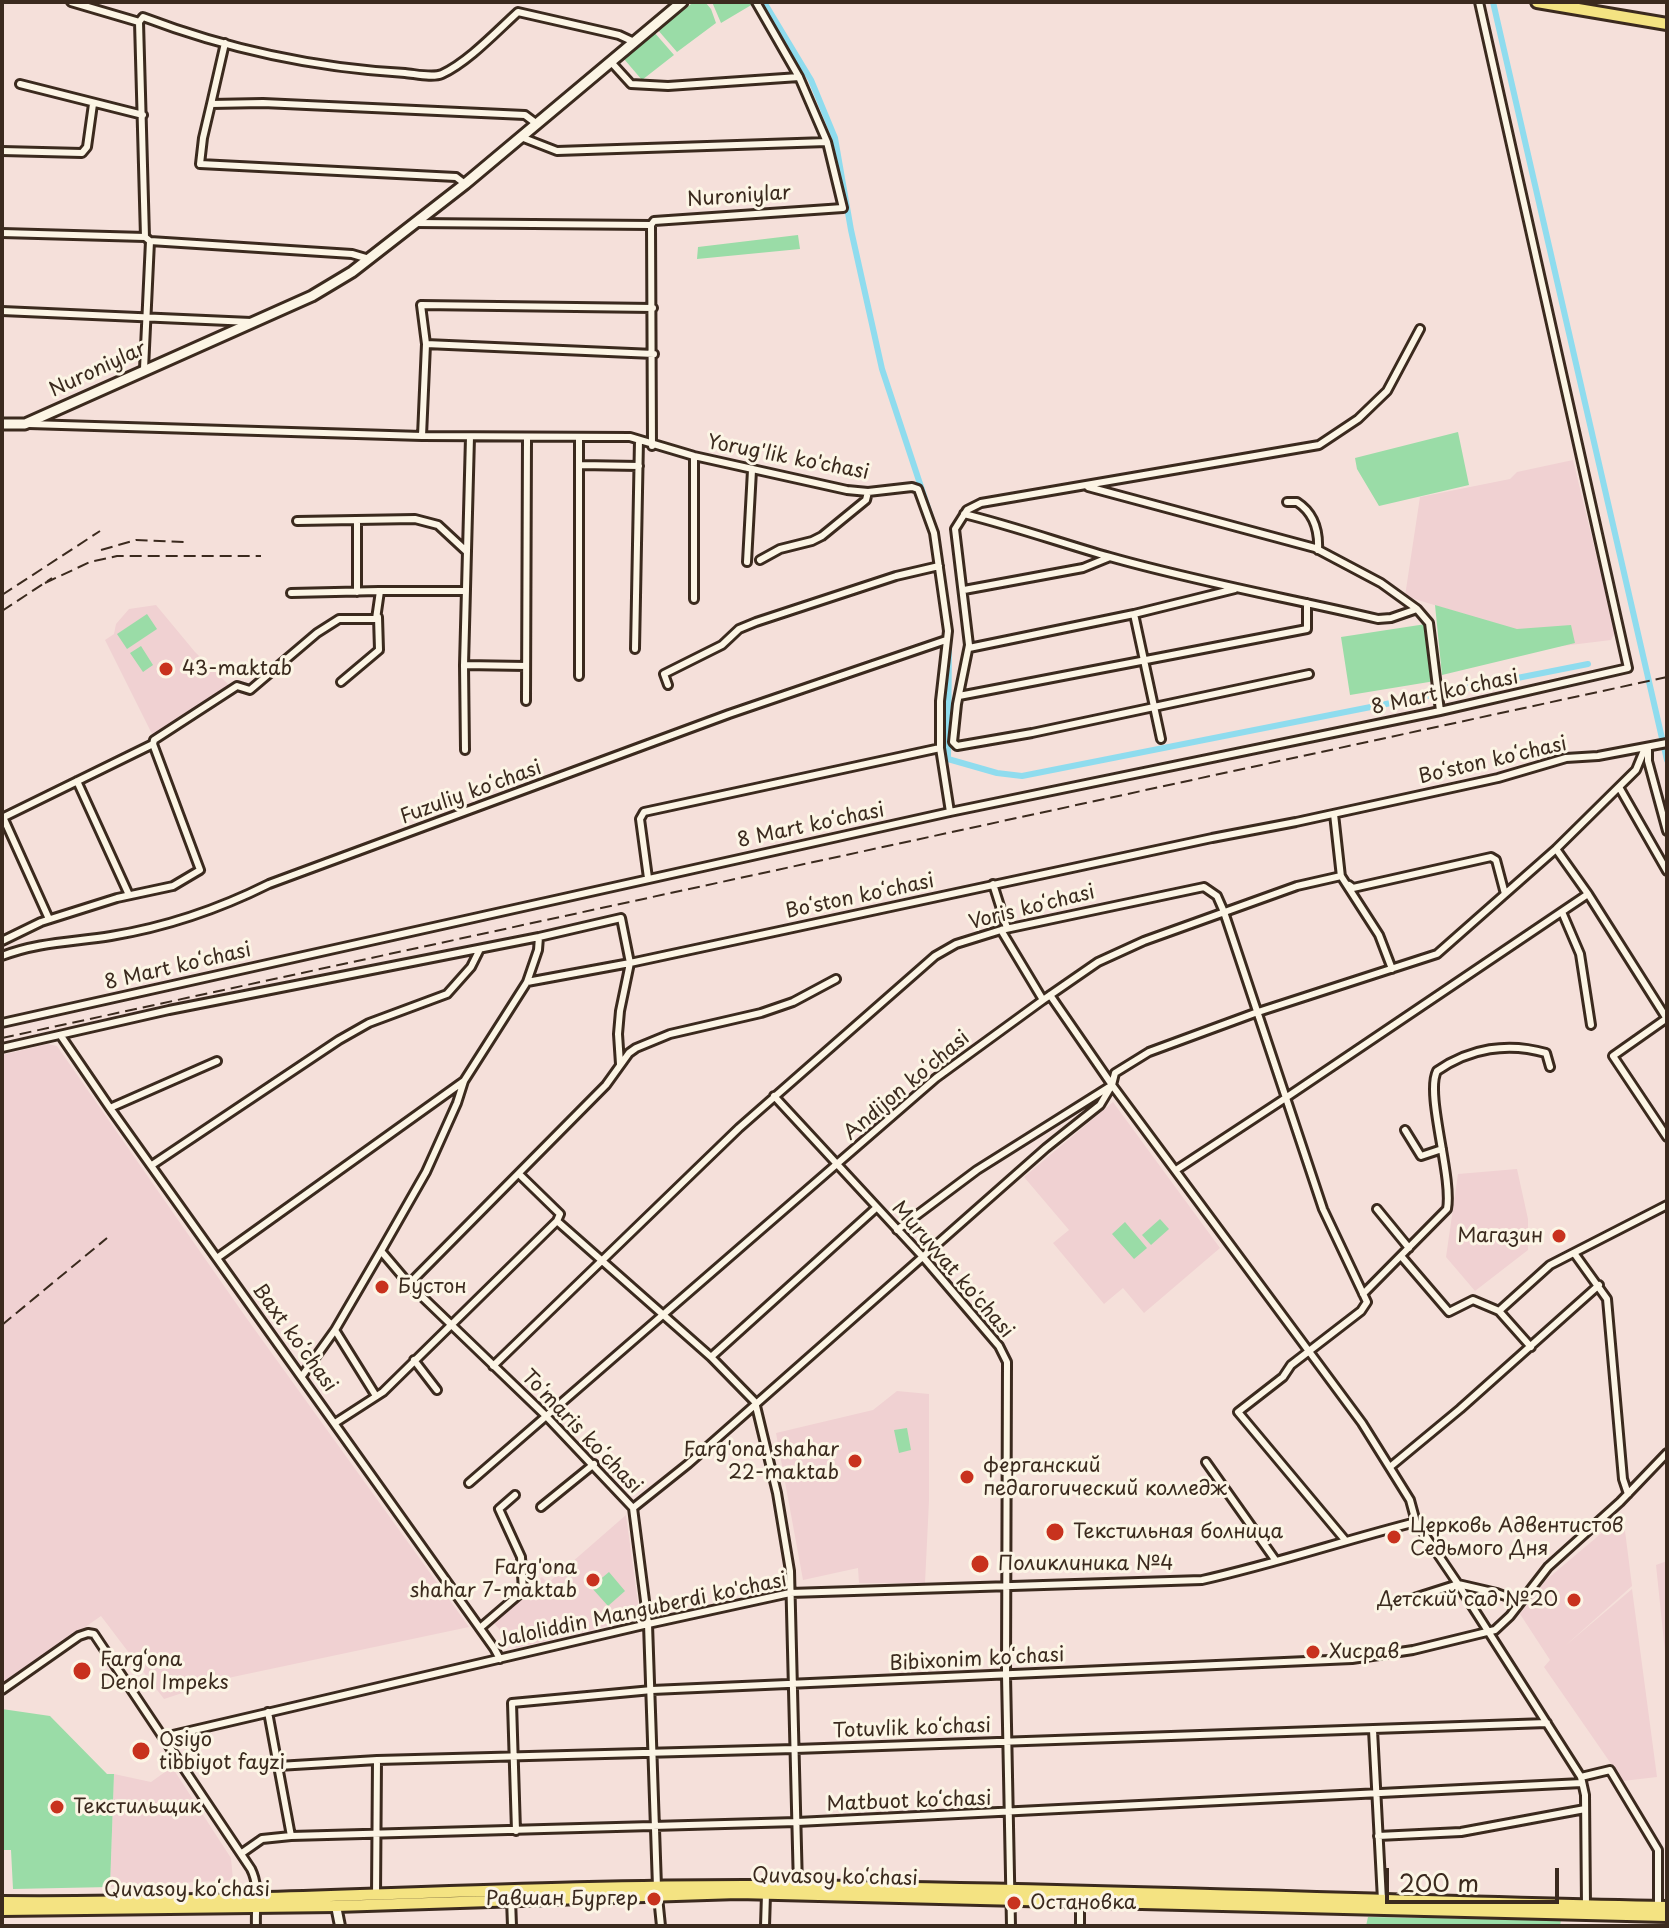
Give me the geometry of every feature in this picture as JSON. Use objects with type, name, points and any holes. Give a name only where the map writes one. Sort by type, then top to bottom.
[{"type":"main road","name":"Nuroniylar","points":[[2,424],[25,424],[312,296],[369,259],[465,184],[682,2]]},
{"type":"main road","points":[[1537,2],[1667,24]]},
{"type":"main road","name":"Quvasoy koʻchasi","points":[[2,1910],[255,1904],[376,1896],[798,1887],[1011,1894],[1080,1901],[1658,1913]]},
{"type":"main road","name":"Quvasoy koʻchasi","points":[[2,1902],[336,1906],[658,1891],[1382,1900],[1586,1906],[1667,1916]]},
{"type":"street","points":[[71,2],[139,22]]},
{"type":"street","name":"Nuroniylar","points":[[415,223],[651,225],[654,221],[843,208],[827,142],[799,77],[756,2]]},
{"type":"street","name":"8 Mart koʻchasi","points":[[2,1023],[950,812],[1628,668],[1479,2]]},
{"type":"street","points":[[144,369],[147,239],[139,22],[143,17],[249,51],[348,69],[439,76],[518,12],[619,35],[634,42]]},
{"type":"street","points":[[225,43],[200,164],[456,177],[465,184]]},
{"type":"street","points":[[611,62],[631,84],[668,86],[799,77]]},
{"type":"street","points":[[20,84],[143,115]]},
{"type":"street","points":[[211,104],[263,103],[525,115],[537,124]]},
{"type":"street","points":[[2,151],[82,153],[87,147],[93,104]]},
{"type":"street","points":[[521,137],[557,151],[827,142]]},
{"type":"street","points":[[651,225],[654,354],[652,446]]},
{"type":"street","points":[[2,233],[147,239],[352,254],[369,259]]},
{"type":"street","points":[[422,436],[426,344],[421,305],[653,308]]},
{"type":"street","points":[[2,311],[251,322]]},
{"type":"street","points":[[1088,487],[1319,445],[1358,419],[1387,391],[1420,329]]},
{"type":"street","points":[[426,344],[654,354]]},
{"type":"street","name":"Yorug'lik ko'chasi","points":[[25,424],[422,436],[630,437],[652,446],[752,470],[868,492],[918,489],[931,520],[948,631],[940,701],[940,748],[950,812]]},
{"type":"street","points":[[465,750],[470,437]]},
{"type":"street","points":[[579,437],[579,676]]},
{"type":"street","points":[[526,701],[527,438]]},
{"type":"street","points":[[635,649],[639,440]]},
{"type":"street","points":[[694,456],[694,599]]},
{"type":"street","points":[[580,465],[639,466]]},
{"type":"street","points":[[747,562],[752,470]]},
{"type":"street","points":[[1309,674],[960,746],[953,742],[969,648],[964,590],[954,534],[957,523],[973,505],[1076,486],[1318,550],[1381,583],[1425,616],[1430,627],[1440,709]]},
{"type":"street","points":[[760,560],[780,549],[822,536],[866,500],[868,492]]},
{"type":"street","points":[[1287,502],[1297,502],[1310,514],[1318,531],[1318,550]]},
{"type":"street","points":[[964,514],[1008,524],[1110,557],[1237,589],[1383,619],[1417,609]]},
{"type":"street","points":[[297,521],[415,519],[438,525],[466,551]]},
{"type":"street","points":[[357,521],[357,592]]},
{"type":"street","points":[[964,590],[1083,568],[1110,557]]},
{"type":"street","points":[[668,685],[664,674],[722,645],[748,625],[850,590],[939,566]]},
{"type":"street","points":[[969,648],[1237,589]]},
{"type":"street","points":[[341,682],[379,650],[380,591]]},
{"type":"street","points":[[291,593],[466,591]]},
{"type":"street","points":[[959,696],[1307,629],[1307,603]]},
{"type":"street","points":[[1134,614],[1161,739]]},
{"type":"street","points":[[49,919],[2,818],[153,744],[154,740],[237,686],[250,690],[317,633],[339,619],[378,617]]},
{"type":"street","name":"Fuzuliy koʻchasi","points":[[2,956],[41,944],[111,936],[207,912],[269,884],[715,719],[946,640]]},
{"type":"street","points":[[464,665],[526,666]]},
{"type":"street","name":"Boʻston koʻchasi","points":[[527,982],[1334,814],[1498,778],[1566,758],[1667,743]]},
{"type":"street","points":[[2,941],[49,919],[129,895],[173,886],[200,870],[153,744]]},
{"type":"street","points":[[633,1508],[688,1464],[1046,1148],[1100,1105],[1115,1073],[1123,1066],[1149,1052],[1255,1013],[1437,954],[1556,849],[1636,770],[1649,747]]},
{"type":"street","points":[[1649,747],[1648,761],[1667,831]]},
{"type":"street","points":[[648,878],[640,819],[644,812],[940,748]]},
{"type":"street","points":[[77,781],[129,895]]},
{"type":"street","points":[[1619,787],[1667,871]]},
{"type":"street","points":[[1334,814],[1341,876],[1379,935],[1392,969]]},
{"type":"street","points":[[1556,849],[1667,1018],[1613,1056],[1667,1137]]},
{"type":"street","points":[[1341,876],[1353,888],[1494,857],[1505,894]]},
{"type":"street","name":"Andijon koʻchasi","points":[[469,1483],[936,1078],[1050,995],[1098,962],[1144,941],[1297,886],[1341,876]]},
{"type":"street","points":[[993,884],[1004,929],[1043,1000]]},
{"type":"street","name":"Voris koʻchasi","points":[[493,1366],[774,1096],[935,956],[956,944],[1004,929],[1204,887],[1217,896],[1224,912]]},
{"type":"street","points":[[1176,1170],[1588,894]]},
{"type":"street","points":[[1224,912],[1255,1013],[1323,1209],[1363,1294],[1366,1307],[1291,1365],[1283,1377],[1238,1412],[1345,1540]]},
{"type":"street","points":[[1562,912],[1580,954],[1591,1025]]},
{"type":"street","points":[[2,1048],[169,1010],[621,918],[630,963],[619,1023],[620,1064]]},
{"type":"street","points":[[302,1376],[335,1330],[426,1172],[464,1081],[527,982],[539,937]]},
{"type":"street","points":[[152,1165],[339,1040],[390,1014],[447,994],[471,967],[480,949]]},
{"type":"street","points":[[409,1284],[606,1085],[636,1048],[670,1034],[761,1013],[793,1002],[836,979]]},
{"type":"street","points":[[1050,995],[1112,1085],[1362,1423],[1410,1500],[1416,1522],[1582,1780],[1586,1906]]},
{"type":"street","name":"Baxt koʻchasi","points":[[61,1036],[500,1659]]},
{"type":"street","points":[[1363,1294],[1447,1209],[1450,1193],[1435,1099],[1434,1077],[1437,1071],[1487,1049],[1527,1047],[1546,1053],[1550,1067]]},
{"type":"street","points":[[110,1108],[217,1061]]},
{"type":"street","points":[[217,1258],[464,1081]]},
{"type":"street","points":[[897,1230],[977,1170],[1112,1085]]},
{"type":"street","name":"Muruvvat ko'chasi","points":[[774,1096],[923,1257],[999,1346],[1007,1362],[1006,1675],[1011,1926]]},
{"type":"street","points":[[1405,1130],[1421,1156],[1442,1149]]},
{"type":"street","points":[[335,1423],[376,1396],[557,1221],[560,1214],[519,1174]]},
{"type":"street","points":[[1499,1311],[1550,1265],[1667,1205]]},
{"type":"street","points":[[711,1357],[876,1208]]},
{"type":"street","points":[[1377,1209],[1409,1248]]},
{"type":"street","points":[[557,1221],[664,1314],[755,1402],[786,1543],[798,1887]]},
{"type":"street","name":"Toʻmaris koʻchasi","points":[[381,1251],[409,1284],[546,1416],[633,1508],[648,1624],[661,1926]]},
{"type":"street","points":[[1574,1253],[1607,1299],[1623,1479],[1628,1494]]},
{"type":"street","points":[[1401,1256],[1449,1312],[1473,1300],[1499,1311],[1531,1347]]},
{"type":"street","points":[[1390,1467],[1599,1285]]},
{"type":"street","points":[[335,1330],[376,1396]]},
{"type":"street","points":[[414,1360],[437,1390]]},
{"type":"street","points":[[1411,1599],[1458,1584],[1521,1602],[1548,1567],[1628,1494],[1667,1453]]},
{"type":"street","points":[[1206,1462],[1276,1561]]},
{"type":"street","points":[[541,1507],[594,1464]]},
{"type":"street","points":[[480,1628],[523,1591],[521,1557],[499,1509],[515,1495]]},
{"type":"street","name":"Jaloliddin Manguberdi ko'chasi","points":[[164,1737],[790,1593],[1202,1580],[1416,1522]]},
{"type":"street","name":"Bibixonim koʻchasi","points":[[514,1756],[512,1703],[652,1690],[1352,1659],[1413,1650],[1487,1633],[1495,1630],[1521,1602]]},
{"type":"street","points":[[2,1690],[79,1636],[94,1634],[256,1878],[256,1926]]},
{"type":"street","points":[[268,1712],[291,1836]]},
{"type":"street","name":"Totuvlik koʻchasi","points":[[278,1766],[377,1760],[1547,1723]]},
{"type":"street","points":[[1373,1730],[1382,1900]]},
{"type":"street","points":[[514,1756],[516,1831]]},
{"type":"street","points":[[376,1896],[377,1760]]},
{"type":"street","name":"Matbuot koʻchasi","points":[[242,1853],[262,1839],[291,1836],[797,1822],[1376,1795],[1582,1780],[1610,1770],[1658,1850],[1658,1913]]},
{"type":"street","points":[[1378,1836],[1461,1832],[1585,1809]]},
{"type":"street","points":[[763,1894],[765,1926]]},
{"type":"street","points":[[512,1926],[514,1899]]},
{"type":"street","points":[[1080,1901],[1080,1926]]},
{"type":"street","points":[[336,1906],[340,1926]]},
{"type":"shaded area","points":[[1573,460],[1615,632],[1611,640],[1521,651],[1515,630],[1405,596],[1420,497],[1510,479],[1517,472]]},
{"type":"shaded area","name":"43-maktab","points":[[156,605],[195,652],[229,685],[153,736],[105,640],[114,634],[116,624],[129,609]]},
{"type":"shaded area","points":[[48,1044],[57,1046],[245,1316],[469,1627],[228,1678],[164,1699],[101,1616],[2,1685],[2,1055]]},
{"type":"shaded area","points":[[1113,1102],[1220,1248],[1144,1313],[1123,1288],[1104,1304],[1053,1243],[1069,1230],[1024,1177]]},
{"type":"shaded area","points":[[1517,1169],[1528,1219],[1528,1250],[1475,1291],[1446,1257],[1458,1174]]},
{"type":"shaded area","points":[[897,1391],[929,1394],[925,1583],[859,1583],[858,1568],[803,1580],[776,1433],[873,1410]]},
{"type":"shaded area","name":"Farg'ona shahar 7-maktab","points":[[626,1515],[640,1618],[516,1648],[492,1621],[542,1577],[548,1583]]},
{"type":"shaded area","points":[[1623,1515],[1632,1586],[1565,1646],[1632,1589],[1657,1777],[1623,1781],[1544,1667],[1550,1660],[1520,1614],[1546,1580]]},
{"type":"shaded area","points":[[1667,1561],[1667,1671],[1656,1565]]},
{"type":"shaded area","points":[[172,1767],[231,1858],[233,1880],[110,1887],[114,1774],[151,1782]]},
{"type":"green space","points":[[694,2],[705,2],[716,23],[677,52],[657,29]]},
{"type":"green space","points":[[712,2],[752,2],[753,4],[721,23]]},
{"type":"green space","points":[[654,32],[674,55],[642,80],[624,59]]},
{"type":"green space","points":[[798,235],[800,249],[697,259],[698,247]]},
{"type":"green space","points":[[1458,432],[1469,485],[1379,506],[1357,469],[1355,458]]},
{"type":"green space","points":[[1435,605],[1517,629],[1571,625],[1575,643],[1442,675]]},
{"type":"green space","points":[[147,614],[157,629],[127,649],[117,634]]},
{"type":"green space","points":[[1426,624],[1435,681],[1350,695],[1341,637]]},
{"type":"green space","points":[[141,646],[153,665],[143,672],[130,653]]},
{"type":"green space","points":[[1160,1219],[1169,1229],[1151,1245],[1142,1235]]},
{"type":"green space","points":[[1125,1222],[1147,1248],[1134,1259],[1112,1234]]},
{"type":"green space","points":[[907,1428],[911,1450],[899,1453],[894,1430]]},
{"type":"green space","points":[[609,1572],[625,1591],[608,1606],[591,1587]]},
{"type":"green space","name":"Текстильщик","points":[[2,1709],[50,1716],[107,1774],[114,1774],[110,1887],[13,1889],[11,1850],[2,1850]]},
{"type":"green space","points":[[1368,1917],[1561,1920],[1560,1926],[1366,1926]]},
{"type":"waterway","points":[[764,2],[811,80],[835,138],[851,230],[882,369],[932,520]]},
{"type":"waterway","points":[[1493,2],[1667,760]]},
{"type":"waterway","points":[[949,641],[948,759],[997,773],[1022,776],[1588,664]]},
{"type":"railway","points":[[2,595],[100,531]]},
{"type":"railway","points":[[101,550],[136,540],[184,542]]},
{"type":"railway","points":[[45,583],[90,562],[117,556],[261,556]]},
{"type":"railway","points":[[2,611],[52,578]]},
{"type":"railway","points":[[2,1038],[1667,677]]},
{"type":"railway","points":[[2,1325],[107,1238]]},
{"type":"place","name":"43-maktab","points":[[166,669]]},
{"type":"place","name":"Магазин","points":[[1559,1236]]},
{"type":"place","name":"Бустон","points":[[382,1287]]},
{"type":"place","name":"Farg'ona shahar 22-maktab","points":[[855,1461]]},
{"type":"place","name":"ферганский педагогический колледж","points":[[967,1477]]},
{"type":"place","name":"Текстильная болница","points":[[1055,1532]]},
{"type":"place","name":"Церковь Адвентистов Седьмого Дня","points":[[1394,1537]]},
{"type":"place","name":"Поликлиника №4","points":[[980,1564]]},
{"type":"place","name":"Farg'ona shahar 7-maktab","points":[[593,1580]]},
{"type":"place","name":"Детский сад №20","points":[[1574,1600]]},
{"type":"place","name":"Хисрав","points":[[1313,1652]]},
{"type":"place","name":"Farg‘ona Denol Impeks","points":[[82,1671]]},
{"type":"place","name":"Osiyo tibbiyot fayzi","points":[[141,1751]]},
{"type":"place","name":"Текстильщик","points":[[57,1807]]},
{"type":"place","name":"Равшан Бургер","points":[[654,1899]]},
{"type":"place","name":"Остановка","points":[[1014,1903]]}]
